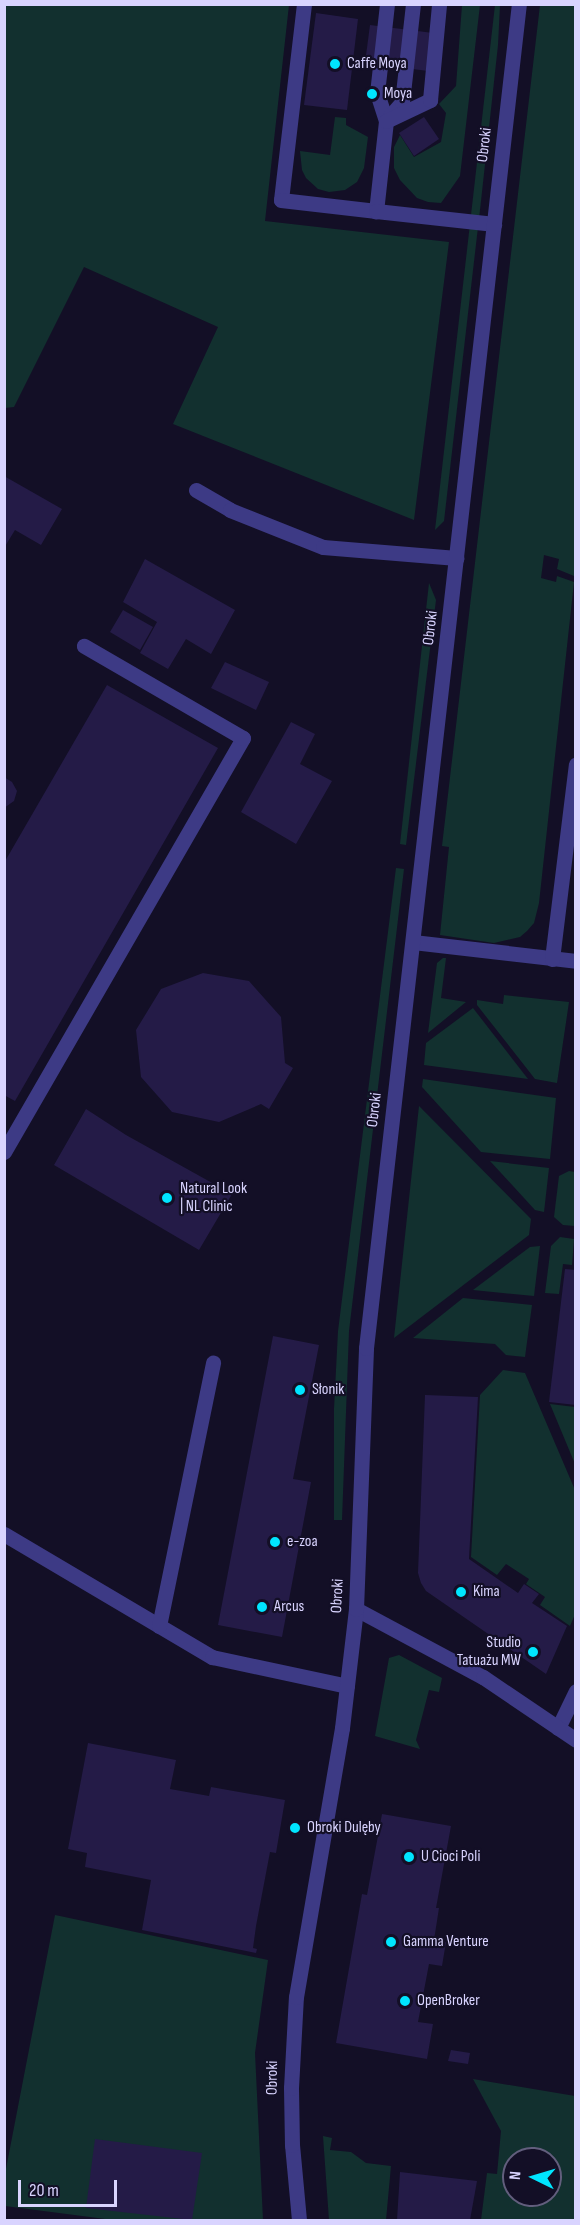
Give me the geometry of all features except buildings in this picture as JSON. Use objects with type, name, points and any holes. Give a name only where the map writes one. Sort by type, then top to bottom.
[{"type":"street","points":[[304,4],[281,200],[494,224]]},
{"type":"street","points":[[376,211],[386,121],[377,93],[387,4]]},
{"type":"street","points":[[386,121],[402,102],[413,4]]},
{"type":"street","points":[[386,121],[430,100],[439,4]]},
{"type":"street","name":"Obroki","points":[[299,2220],[292,2145],[291,2088],[296,1997],[347,1686],[356,1609],[366,1348],[519,4]]},
{"type":"street","points":[[196,490],[230,510],[323,547],[457,558]]},
{"type":"street","points":[[4,1152],[243,738],[84,646]]},
{"type":"street","points":[[552,959],[576,764]]},
{"type":"street","points":[[412,942],[576,961]]},
{"type":"street","points":[[159,1626],[213,1362]]},
{"type":"street","points":[[4,1534],[212,1657],[347,1686]]},
{"type":"street","points":[[356,1609],[483,1677],[576,1740]]},
{"type":"street","points":[[558,1728],[576,1690]]},
{"type":"green space","points":[[5,4],[289,5],[265,221],[449,242],[414,520],[173,424],[218,327],[84,267],[14,407],[5,408]]},
{"type":"green space","points":[[462,5],[480,5],[460,176],[441,203],[428,202],[417,198],[400,180],[394,168],[394,147],[400,135],[414,157],[441,142],[446,113],[439,104],[456,86]]},
{"type":"green space","points":[[495,5],[500,5],[498,45],[481,201],[444,521],[435,530]]},
{"type":"green space","points":[[540,5],[575,5],[576,563],[574,576],[557,569],[559,559],[544,555],[541,578],[556,582],[557,576],[574,582],[539,903],[534,923],[527,931],[520,937],[494,943],[440,935],[449,847],[442,846]]},
{"type":"green space","points":[[335,117],[346,118],[346,125],[368,137],[364,168],[357,182],[345,190],[329,192],[318,189],[306,178],[302,170],[300,151],[330,155]]},
{"type":"green space","points":[[429,583],[436,600],[406,845],[400,844]]},
{"type":"green space","points":[[396,868],[404,869],[349,1331],[342,1520],[334,1520],[334,1409],[338,1331]]},
{"type":"green space","points":[[446,958],[441,998],[466,1002],[428,1033],[437,963]]},
{"type":"green space","points":[[504,995],[569,1002],[557,1083],[535,1079],[477,1005],[477,1000],[503,1004]]},
{"type":"green space","points":[[473,1008],[528,1079],[424,1065],[426,1043]]},
{"type":"green space","points":[[423,1079],[556,1098],[550,1159],[481,1152],[422,1087]]},
{"type":"green space","points":[[419,1106],[531,1219],[529,1235],[394,1338]]},
{"type":"green space","points":[[490,1161],[549,1168],[544,1212],[535,1210]]},
{"type":"green space","points":[[569,1171],[575,1172],[575,1226],[563,1225],[554,1217],[559,1176]]},
{"type":"green space","points":[[560,1237],[574,1239],[572,1265],[563,1264],[559,1294],[545,1293],[551,1246]]},
{"type":"green space","points":[[540,1246],[534,1296],[473,1290],[530,1247]]},
{"type":"green space","points":[[463,1298],[532,1305],[525,1357],[506,1355],[495,1344],[413,1338]]},
{"type":"green space","points":[[503,1370],[525,1373],[575,1490],[576,1612],[570,1626],[540,1605],[545,1597],[526,1584],[529,1579],[506,1564],[497,1575],[471,1557],[480,1395]]},
{"type":"green space","points":[[550,1404],[575,1407],[575,1464]]},
{"type":"green space","points":[[399,1655],[442,1678],[439,1692],[429,1690],[416,1740],[420,1749],[375,1736],[389,1658]]},
{"type":"green space","points":[[55,1915],[268,1960],[255,2053],[263,2220],[113,2220],[5,2206],[5,2174]]},
{"type":"green space","points":[[473,2079],[575,2096],[575,2220],[481,2220],[487,2173],[497,2174],[501,2131]]},
{"type":"green space","points":[[323,2136],[332,2138],[330,2150],[351,2152],[366,2163],[391,2166],[386,2220],[329,2220]]},
{"type":"place","name":"Caffe Moya","points":[[335,64]]},
{"type":"place","name":"Moya","points":[[372,94]]},
{"type":"place","name":"Natural Look | NL Clinic","points":[[167,1198]]},
{"type":"place","name":"Słonik","points":[[300,1390]]},
{"type":"place","name":"e-zoa","points":[[275,1542]]},
{"type":"place","name":"Kima","points":[[461,1592]]},
{"type":"place","name":"Arcus","points":[[262,1607]]},
{"type":"place","name":"Studio Tatuażu MW","points":[[533,1652]]},
{"type":"place","name":"Obroki Dulęby","points":[[295,1828]]},
{"type":"place","name":"U Cioci Poli","points":[[409,1857]]},
{"type":"place","name":"Gamma Venture","points":[[391,1942]]},
{"type":"place","name":"OpenBroker","points":[[405,2001]]}]
